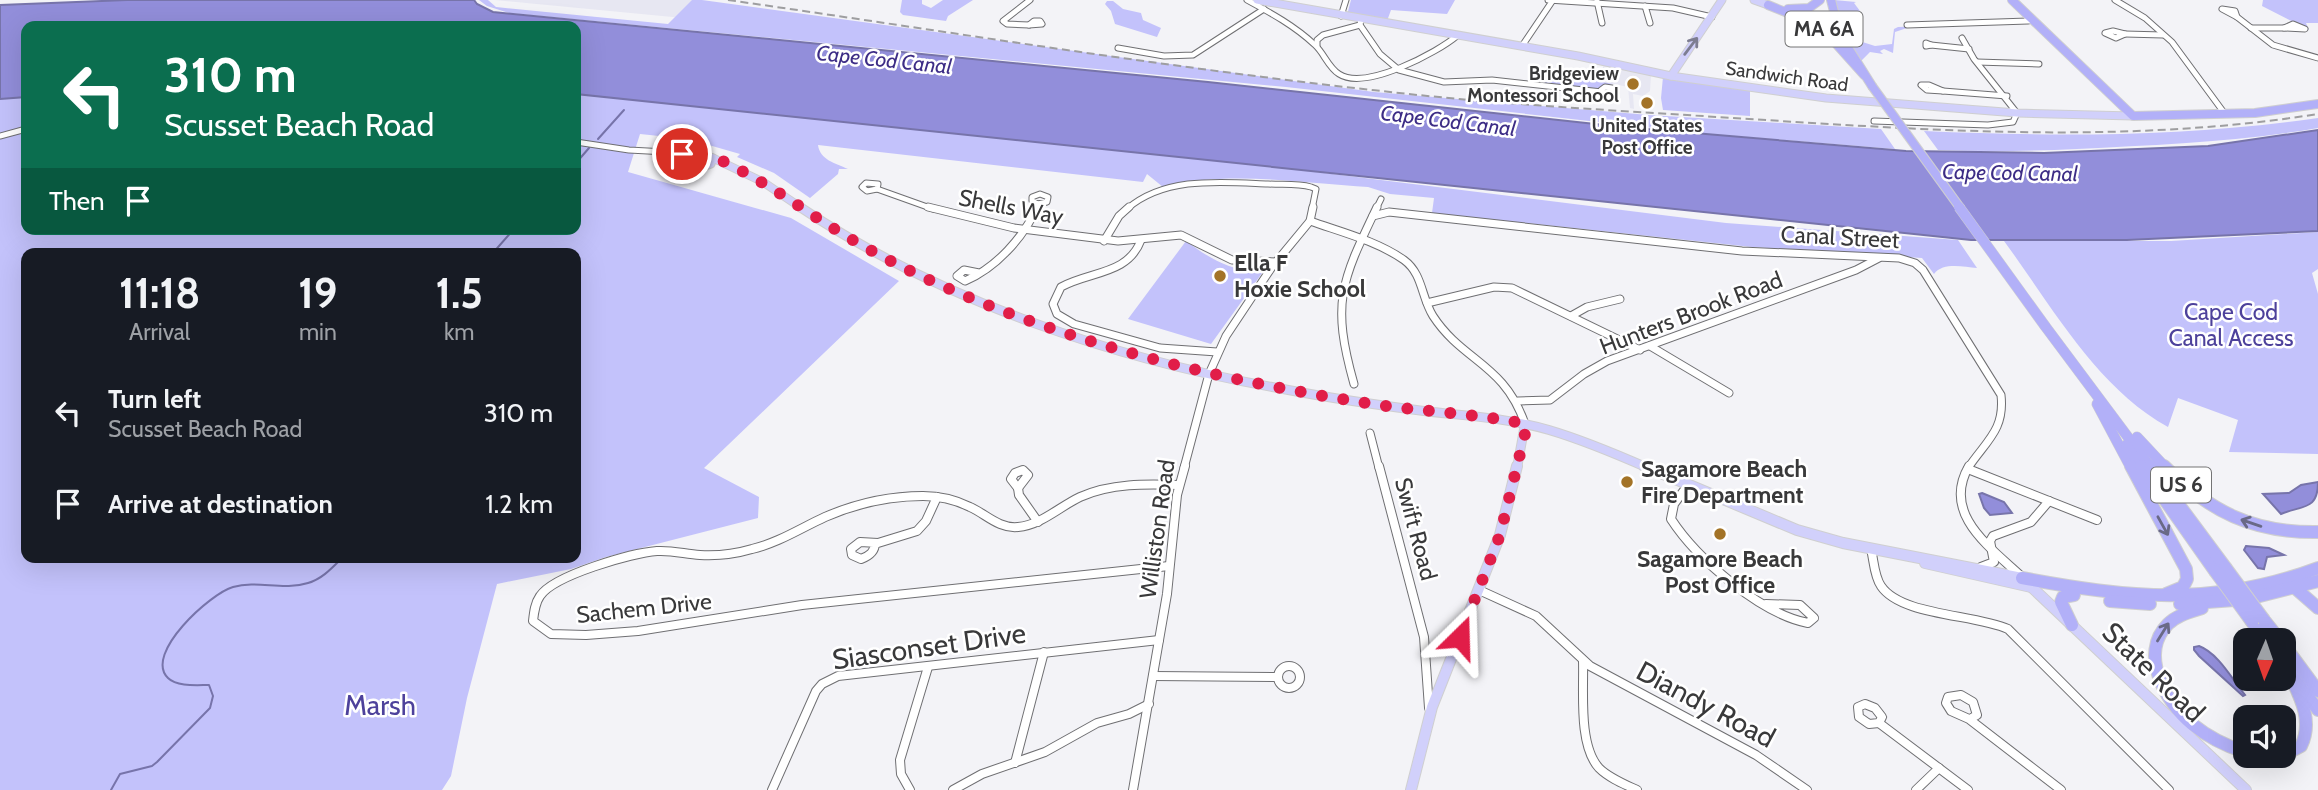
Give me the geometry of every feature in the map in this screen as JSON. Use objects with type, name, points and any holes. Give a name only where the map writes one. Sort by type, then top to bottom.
[{"type":"highway","points":[[1771,2],[1804,9],[1822,0]]},
{"type":"highway","name":"US 6","points":[[1822,0],[1834,35],[2261,628]]},
{"type":"highway","name":"US 6","points":[[1831,0],[1839,31],[1864,75]]},
{"type":"highway","points":[[2005,0],[2030,19]]},
{"type":"highway","points":[[2011,0],[2128,113]]},
{"type":"highway","name":"MA 6A","points":[[1771,2],[1823,28],[1864,75]]},
{"type":"highway","name":"Sandwich Road","points":[[2128,113],[2155,116],[2225,115],[2318,104]]},
{"type":"highway","points":[[2080,376],[2130,439],[2220,569]]},
{"type":"highway","name":"US 6","points":[[2080,376],[2171,476],[2199,498],[2231,516],[2266,528],[2295,533],[2318,532]]},
{"type":"highway","points":[[2096,402],[2186,569],[2186,584],[2175,592],[2131,595]]},
{"type":"highway","points":[[2027,582],[2094,592],[2186,597],[2284,580],[2318,568]]},
{"type":"highway","points":[[2284,580],[2318,608]]},
{"type":"highway","points":[[2233,747],[2214,739],[2182,715],[2161,682],[2155,652],[2160,635],[2176,617],[2197,609],[2318,581]]},
{"type":"highway","points":[[2027,582],[2074,595],[2155,604],[2248,599]]},
{"type":"highway","points":[[2072,625],[2061,602],[2063,597],[2074,595]]},
{"type":"highway","points":[[2258,621],[2266,628]]},
{"type":"highway","points":[[2296,661],[2318,691]]},
{"type":"highway","points":[[2296,681],[2318,710]]},
{"type":"highway","points":[[2296,690],[2304,708],[2307,731],[2301,746],[2296,749]]},
{"type":"main road","name":"Sandwich Road","points":[[1257,0],[1360,22],[1522,46],[1671,76],[1840,100],[2017,113],[2128,113]]},
{"type":"main road","points":[[1671,76],[1722,0]]},
{"type":"main road","name":"MA 6A","points":[[1755,0],[1771,2]]},
{"type":"main road","points":[[733,169],[693,169],[687,165],[691,158],[703,154],[713,158],[763,182],[865,247],[966,297],[1077,337],[1209,374],[1323,397],[1525,424],[1584,442],[1774,522],[1820,537],[1871,549],[1977,567],[2027,582]]},
{"type":"main road","points":[[705,168],[711,164],[713,158]]},
{"type":"main road","points":[[1411,790],[1429,718],[1504,519],[1525,434],[1525,424]]},
{"type":"main road","points":[[1894,553],[1917,561],[2027,582]]},
{"type":"main road","name":"State Road","points":[[2027,582],[2246,790]]},
{"type":"street","points":[[1029,24],[1007,24],[1003,20],[1030,0]]},
{"type":"street","points":[[1247,0],[1300,32],[1317,46],[1343,76],[1399,70],[1422,60],[1458,36]]},
{"type":"street","points":[[1341,16],[1346,0]]},
{"type":"street","points":[[1548,0],[1677,9],[1712,17]]},
{"type":"street","points":[[1522,46],[1553,0]]},
{"type":"street","points":[[2115,0],[2164,35],[2185,58],[2201,87],[2225,115]]},
{"type":"street","points":[[1597,2],[1602,23]]},
{"type":"street","points":[[1645,6],[1650,23]]},
{"type":"street","points":[[1118,48],[1164,56],[1193,55],[1264,9]]},
{"type":"street","points":[[2236,17],[2280,48],[2318,58]]},
{"type":"street","points":[[1907,25],[2030,19]]},
{"type":"street","points":[[1317,46],[1317,40],[1323,35],[1360,22],[1380,54],[1399,70],[1444,82],[1492,80],[1602,92]]},
{"type":"street","points":[[2251,28],[2284,28]]},
{"type":"street","points":[[1300,32],[1323,35]]},
{"type":"street","points":[[2125,34],[2164,35]]},
{"type":"street","points":[[1874,121],[1988,125],[2012,122],[2017,113],[2007,96],[1977,62],[1962,38]]},
{"type":"street","points":[[1931,45],[1969,49]]},
{"type":"street","points":[[1977,62],[2039,64]]},
{"type":"street","points":[[1943,91],[2007,96]]},
{"type":"street","points":[[0,136],[21,130]]},
{"type":"street","points":[[581,143],[703,154]]},
{"type":"street","points":[[674,153],[687,165]]},
{"type":"street","points":[[1104,241],[1126,210],[1153,194],[1178,186],[1215,181],[1315,188],[1310,221],[1396,255],[1412,266],[1427,303],[1442,326],[1499,376],[1518,401],[1525,424]]},
{"type":"street","name":"Shells Way","points":[[877,189],[934,209],[1026,230],[1104,241],[1181,235],[1232,260],[1276,262]]},
{"type":"street","points":[[1354,384],[1340,327],[1340,308],[1345,282],[1381,199]]},
{"type":"street","points":[[979,273],[1026,230],[1038,204]]},
{"type":"street","name":"Canal Street","points":[[1373,216],[1389,212],[1742,251],[1907,260],[1920,266],[2001,395],[2005,408],[2003,420],[1958,485],[1959,501],[1969,521],[2027,582]]},
{"type":"street","name":"Williston Road","points":[[1133,790],[1159,639],[1179,485],[1209,374],[1217,352],[1276,262],[1310,221]]},
{"type":"street","points":[[1141,240],[1138,250],[1125,263],[1061,286],[1053,304],[1057,314],[1074,324],[1160,348],[1217,352]]},
{"type":"street","points":[[1845,256],[1847,273]]},
{"type":"street","name":"Hunters Brook Road","points":[[1518,401],[1550,400],[1600,364],[1847,273],[1880,258]]},
{"type":"street","points":[[1427,303],[1503,286],[1517,289],[1640,349]]},
{"type":"street","points":[[1572,316],[1587,307],[1620,299]]},
{"type":"street","points":[[1650,346],[1729,393]]},
{"type":"street","name":"Swift Road","points":[[1370,433],[1424,637],[1428,667],[1429,718]]},
{"type":"street","points":[[1968,469],[2097,520]]},
{"type":"street","name":"Sachem Drive","points":[[1169,566],[813,603],[638,631],[574,636],[551,634],[533,621],[534,607],[545,590],[553,583],[578,572],[653,551],[699,555],[741,552],[781,540],[840,511],[910,497],[937,497],[970,507],[1001,526],[1016,527],[1038,522],[1081,496],[1110,488],[1133,484],[1179,485]]},
{"type":"street","points":[[1688,485],[1674,504],[1671,519],[1720,574],[1766,604],[1799,624],[1808,624],[1814,618],[1810,610],[1802,605],[1766,604]]},
{"type":"street","points":[[1018,488],[1019,495],[1038,522]]},
{"type":"street","points":[[875,543],[907,537],[921,530],[937,497]]},
{"type":"street","points":[[1977,567],[1994,562],[1991,539],[1998,532],[2031,522],[2049,501]]},
{"type":"street","points":[[1871,549],[1879,582],[1886,593],[1907,604],[1987,620],[2008,629],[2169,790]]},
{"type":"street","name":"Diandy Road","points":[[1479,590],[1536,616],[1583,661],[1605,676],[1756,755],[1807,790]]},
{"type":"street","name":"Siasconset Drive","points":[[772,790],[819,687],[838,676],[1159,639]]},
{"type":"street","points":[[1015,763],[1044,652]]},
{"type":"street","points":[[1583,661],[1587,739],[1591,756],[1609,776],[1637,790]]},
{"type":"street","points":[[910,790],[901,774],[900,760],[928,667]]},
{"type":"street","points":[[1153,676],[1277,677]]},
{"type":"street","points":[[953,790],[982,774],[1045,752],[1097,723],[1129,714],[1149,704]]},
{"type":"street","points":[[1129,714],[1146,724]]},
{"type":"street","points":[[1970,719],[1986,736],[2061,790]]},
{"type":"street","points":[[1879,723],[1968,790]]},
{"type":"street","points":[[1916,790],[1939,768]]},
{"type":"shaded area","points":[[495,0],[696,0],[683,18]]},
{"type":"shaded area","name":"Bridgeview Montessori School","points":[[1604,63],[1651,75],[1650,91],[1643,96],[1633,94],[1634,109],[1630,108],[1628,87],[1600,81]]},
{"type":"green space","points":[[479,0],[488,0],[496,7],[668,24],[692,0],[702,0],[1374,92],[1649,115],[1881,129],[1895,149],[1697,133],[1286,87],[509,13],[487,6]]},
{"type":"green space","points":[[902,0],[922,0],[922,4],[931,8],[943,0],[973,0],[948,16],[946,21],[903,15],[900,12]]},
{"type":"green space","points":[[1351,0],[1455,0],[1447,14],[1391,10],[1387,21],[1347,15]]},
{"type":"green space","points":[[1834,0],[1856,2],[1854,3],[1860,11],[1853,39],[1875,46],[1892,44],[1894,29],[1898,27],[2022,23],[1910,27],[1895,32],[1893,53],[1884,49],[1880,51],[1883,54],[1870,52],[1861,61],[1843,34]]},
{"type":"green space","points":[[2263,0],[2318,0],[2318,23],[2306,23],[2309,30],[2262,6]]},
{"type":"green space","points":[[1107,1],[1113,1],[1123,9],[1141,13],[1143,20],[1161,28],[1157,37],[1115,24],[1111,11],[1105,4]]},
{"type":"green space","points":[[1534,69],[1613,84],[1601,86],[1596,90],[1534,83]]},
{"type":"green space","points":[[1663,77],[1750,90],[1750,116],[1663,110]]},
{"type":"green space","name":"Marsh","points":[[581,95],[1292,169],[1726,223],[1958,240],[1977,268],[1948,267],[1934,274],[1922,258],[1752,247],[1432,213],[1434,198],[1390,194],[1368,187],[1238,178],[1187,182],[1163,187],[1147,174],[1143,182],[818,145],[825,158],[848,169],[839,169],[838,174],[810,198],[774,173],[737,157],[740,154],[688,139],[640,134],[628,172],[791,218],[899,281],[704,468],[759,497],[758,518],[606,557],[571,569],[497,584],[467,698],[451,776],[442,790],[0,790],[0,99],[21,97],[21,235],[581,235]]},
{"type":"green space","points":[[2318,118],[2318,128],[2258,137],[2042,150],[1938,150],[1924,131],[2121,134],[2219,129]]},
{"type":"green space","name":"Cape Cod Canal Access","points":[[2318,232],[2318,269],[2312,273],[2318,294],[2318,454],[2229,452],[2238,420],[2178,398],[2168,427],[2142,410],[2097,368],[2004,241],[2171,241]]},
{"type":"green space","points":[[1186,241],[1223,264],[1244,270],[1265,269],[1211,344],[1128,319]]},
{"type":"water","name":"Cape Cod Canal","points":[[127,0],[474,0],[493,12],[1208,82],[1623,127],[1906,151],[2044,153],[2208,146],[2318,130],[2318,231],[2127,240],[1971,240],[581,95],[581,21],[21,21],[21,97],[0,99],[0,5]]},
{"type":"water","points":[[2318,482],[2312,502],[2281,514],[2263,494],[2289,493],[2301,485]]},
{"type":"water","points":[[1979,494],[2004,502],[2012,513],[1990,515],[1984,508]]},
{"type":"water","points":[[2246,546],[2269,548],[2284,555],[2267,557],[2264,569],[2258,568],[2244,550]]},
{"type":"water","points":[[2194,647],[2206,649],[2218,660],[2233,679],[2233,687],[2199,656]]},
{"type":"waterway","points":[[598,139],[624,110]]},
{"type":"waterway","points":[[581,157],[589,148]]},
{"type":"waterway","points":[[497,248],[509,235]]},
{"type":"waterway","points":[[111,790],[120,774],[152,766],[157,762],[210,708],[213,696],[209,685],[177,683],[168,678],[163,667],[172,640],[196,612],[210,600],[233,587],[299,585],[313,581],[337,563]]},
{"type":"railway","points":[[728,0],[1217,71],[1427,96],[1565,107],[1892,128],[2034,132],[2176,129],[2318,114]]},
{"type":"place","name":"Bridgeview Montessori School","points":[[1633,84]]},
{"type":"place","name":"United States Post Office","points":[[1647,103]]},
{"type":"place","name":"Ella F Hoxie School","points":[[1220,276]]},
{"type":"place","name":"Sagamore Beach Fire Department","points":[[1627,482]]},
{"type":"place","name":"Sagamore Beach Post Office","points":[[1720,534]]},
{"type":"route","points":[[682,154],[709,155],[751,176],[833,229],[885,258],[966,297],[1123,352],[1323,397],[1525,424],[1525,434],[1502,526],[1460,637]]}]
